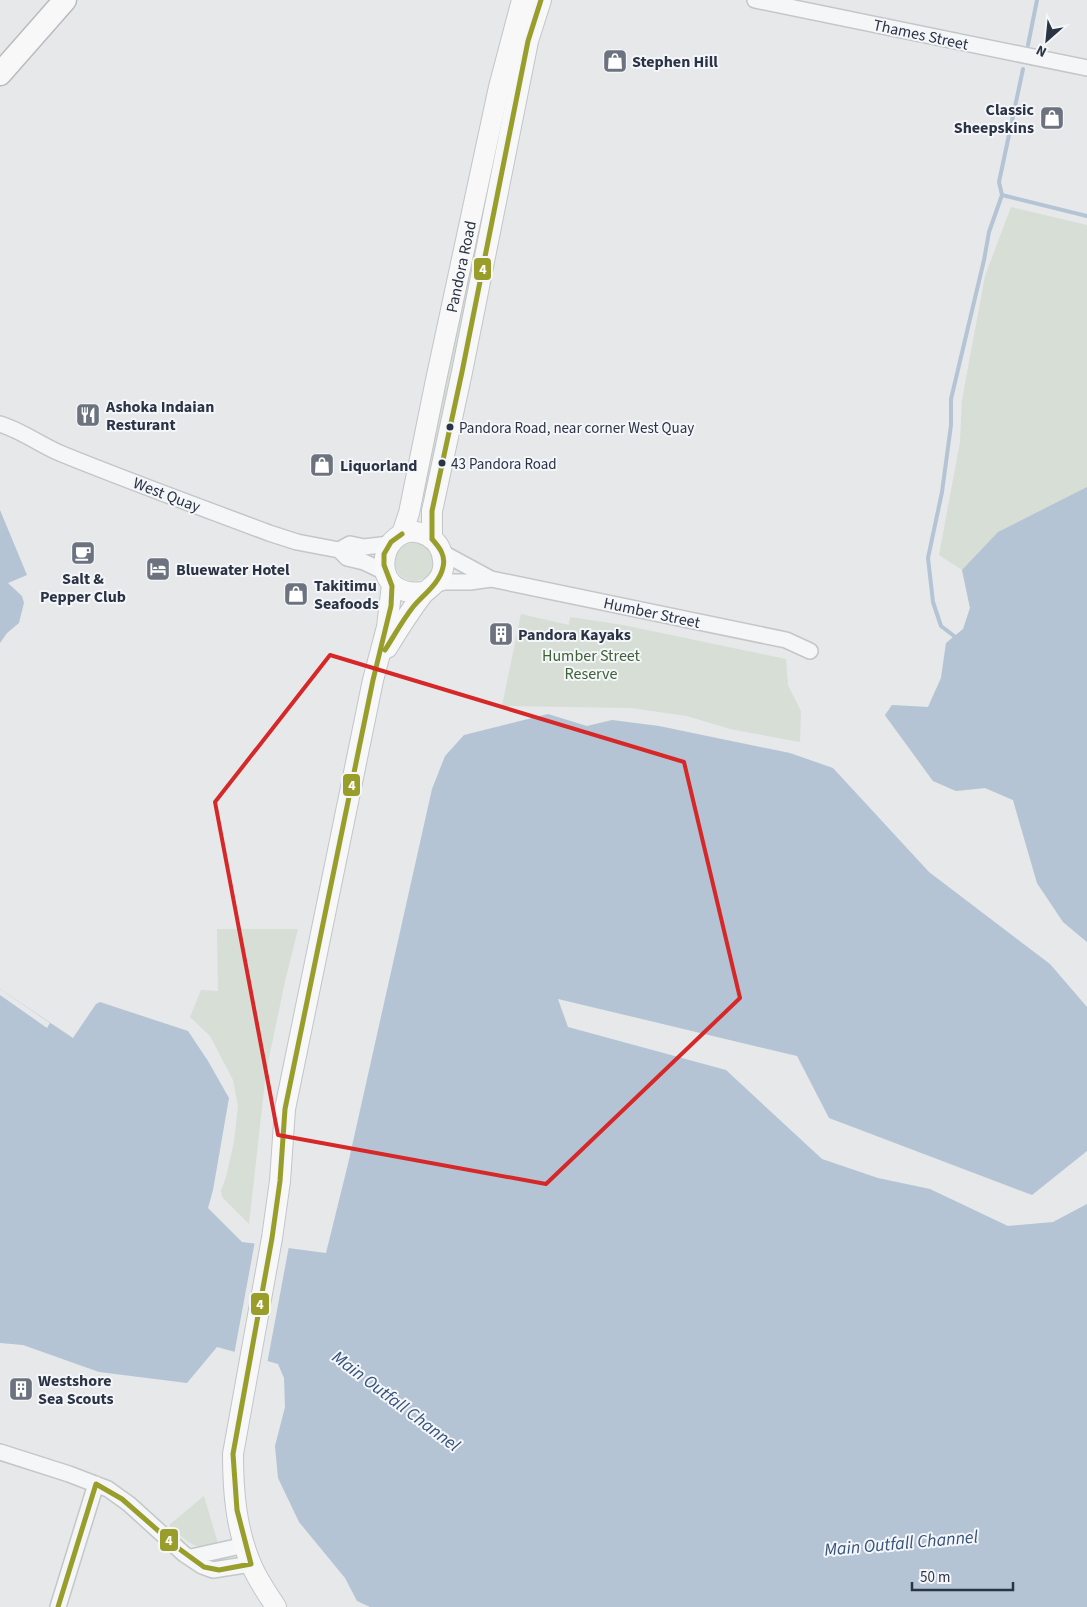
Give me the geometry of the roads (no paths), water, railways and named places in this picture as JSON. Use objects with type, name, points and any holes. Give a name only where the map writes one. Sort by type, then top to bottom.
[{"type":"highway","points":[[0,74],[64,0]]},
{"type":"main road","name":"Pandora Road","points":[[395,539],[409,513],[499,87],[522,0]]},
{"type":"main road","name":"Pandora Road","points":[[437,546],[432,512],[466,353],[528,41],[540,0]]},
{"type":"main road","points":[[276,1607],[251,1564],[245,1545],[233,1486],[234,1454],[272,1238],[280,1181],[286,1109],[373,680],[390,612],[389,578],[383,562],[385,553],[395,539],[411,532],[422,533],[437,546],[444,565],[441,576],[410,612],[380,658]]},
{"type":"main road","points":[[389,578],[405,592],[415,593],[429,589]]},
{"type":"street","name":"Thames Street","points":[[755,0],[784,3],[1087,68]]},
{"type":"street","name":"West Quay","points":[[0,424],[21,432],[59,453],[269,533],[297,542],[339,550],[347,558],[364,562],[389,578]]},
{"type":"street","name":"West Quay","points":[[339,550],[350,544],[364,547],[395,539]]},
{"type":"street","name":"Humber Street","points":[[437,546],[491,580]]},
{"type":"street","name":"Humber Street","points":[[429,589],[444,582],[491,580],[786,640],[810,651]]},
{"type":"street","points":[[0,1452],[108,1489],[124,1500],[179,1550],[202,1566],[213,1570],[251,1564]]},
{"type":"street","points":[[58,1607],[96,1484]]},
{"type":"street","points":[[191,1558],[245,1545]]},
{"type":"water","points":[[1087,487],[1087,942],[1063,922],[1037,883],[1013,800],[985,788],[956,791],[933,781],[885,715],[892,705],[928,707],[941,678],[946,643],[963,629],[970,608],[962,570],[998,532]]},
{"type":"water","points":[[0,510],[27,575],[8,583],[22,596],[24,603],[19,623],[7,633],[0,643]]},
{"type":"water","name":"Main Outfall Channel","points":[[548,714],[587,726],[612,720],[659,726],[790,753],[833,768],[929,872],[1050,964],[1087,1007],[1087,1151],[1032,1195],[829,1118],[797,1056],[558,999],[568,1027],[726,1070],[822,1159],[878,1178],[930,1189],[1008,1226],[1053,1222],[1087,1204],[1087,1607],[370,1607],[357,1601],[345,1578],[299,1522],[278,1478],[275,1446],[285,1407],[284,1378],[278,1364],[217,1347],[187,1383],[99,1372],[23,1345],[0,1343],[0,989],[73,1038],[96,1004],[100,1002],[188,1031],[229,1098],[213,1190],[208,1208],[242,1242],[326,1253],[348,1164],[432,789],[445,756],[464,735]]},
{"type":"waterway","points":[[1028,45],[1037,0]]},
{"type":"waterway","points":[[958,639],[941,626],[933,602],[928,558],[942,492],[951,425],[951,399],[989,232],[1002,195],[999,182],[1023,69]]},
{"type":"waterway","points":[[1002,195],[1087,216]]},
{"type":"place","name":"Stephen Hill","points":[[615,61]]},
{"type":"place","name":"Classic Sheepskins","points":[[1052,118]]},
{"type":"place","name":"Ashoka Indaian Resturant","points":[[88,415]]},
{"type":"place","name":"Pandora Road, near corner West Quay","points":[[450,427]]},
{"type":"place","name":"43 Pandora Road","points":[[442,463]]},
{"type":"place","name":"Liquorland","points":[[322,465]]},
{"type":"place","name":"Salt & Pepper Club","points":[[83,553]]},
{"type":"place","name":"Bluewater Hotel","points":[[158,569]]},
{"type":"place","name":"Takitimu Seafoods","points":[[296,594]]},
{"type":"place","name":"Pandora Kayaks","points":[[501,634]]},
{"type":"place","name":"Westshore Sea Scouts","points":[[21,1389]]},
{"type":"park label","name":"Humber Street Reserve","points":[[591,664]]}]
